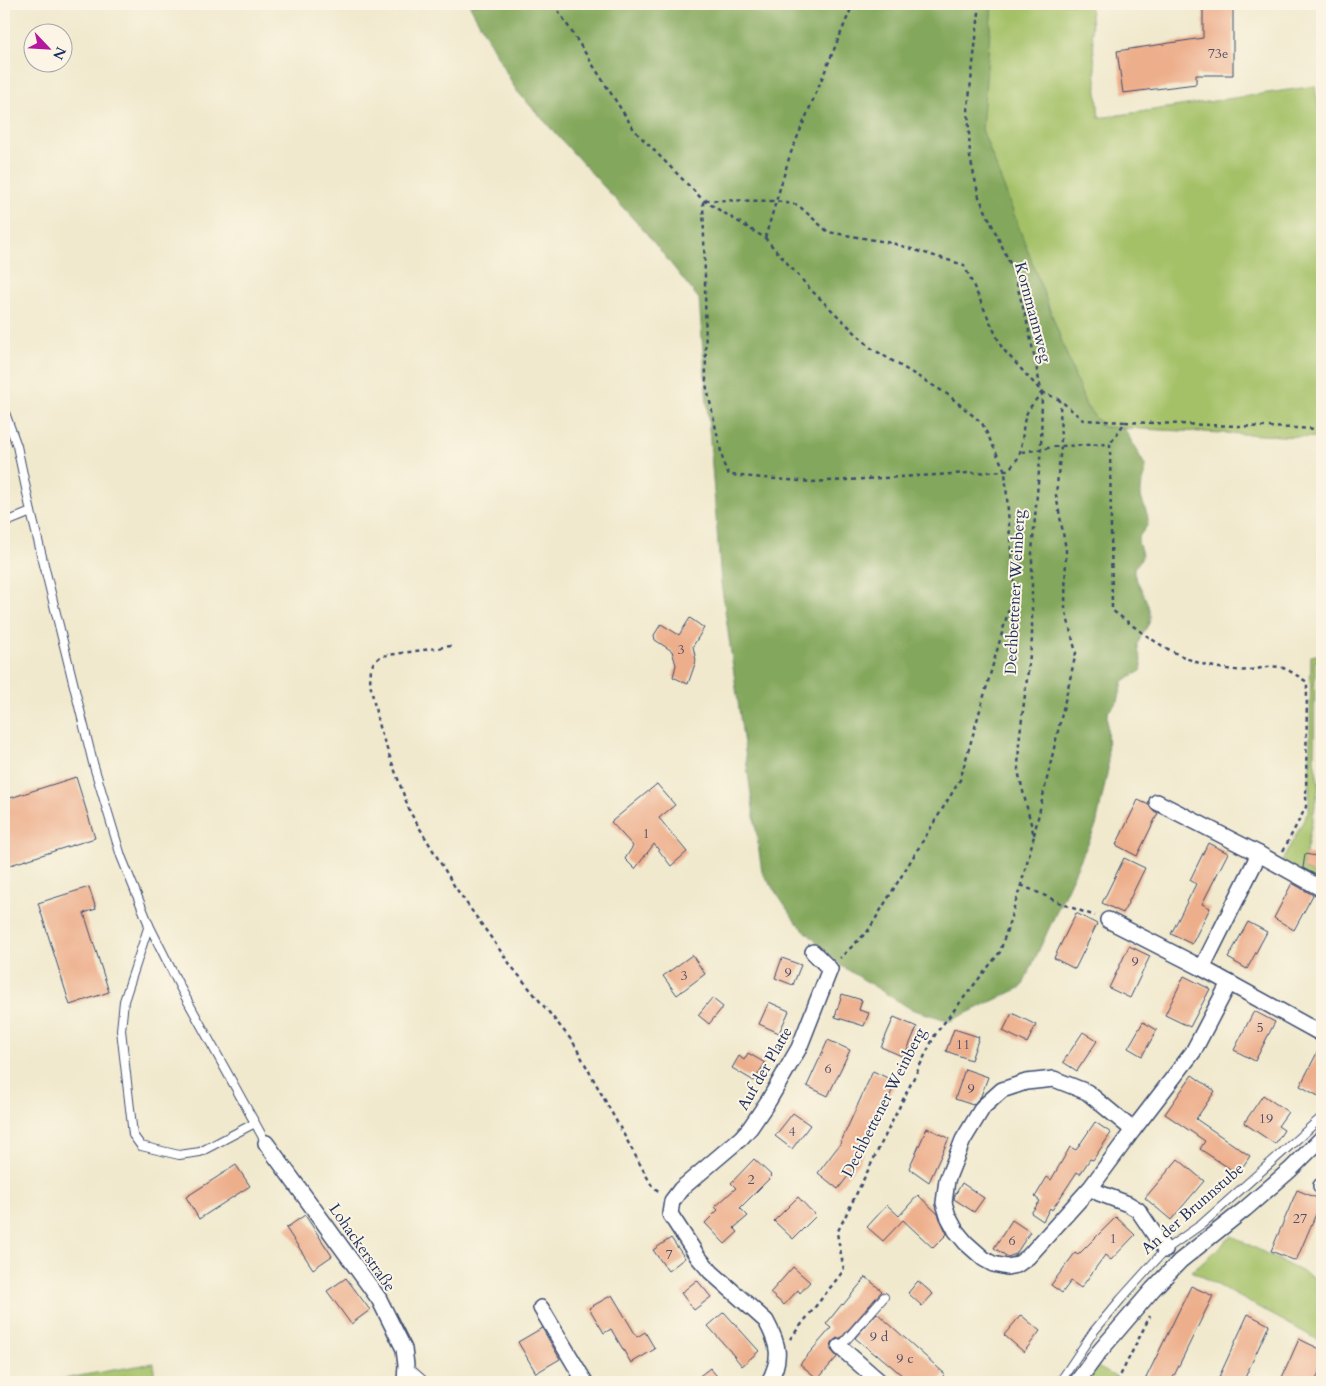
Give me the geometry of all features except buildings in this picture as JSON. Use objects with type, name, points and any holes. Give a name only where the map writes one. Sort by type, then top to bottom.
[{"type":"street","points":[[1157,802],[1259,854],[1322,889]]},
{"type":"street","points":[[1202,968],[1259,854]]},
{"type":"street","points":[[1108,920],[1202,968],[1322,1034]]},
{"type":"street","points":[[813,952],[830,969]]},
{"type":"street","name":"Auf der Platte","points":[[671,1207],[681,1189],[741,1138],[770,1100],[799,1048],[830,969]]},
{"type":"street","points":[[1134,1130],[1087,1092],[1054,1079],[1026,1082],[1002,1090],[983,1107],[963,1140],[947,1180],[944,1203],[956,1232],[984,1259],[993,1264],[1007,1267],[1018,1264],[1028,1257],[1091,1187],[1193,1052],[1229,984]]},
{"type":"street","name":"An der Brunnstube","points":[[1077,1382],[1105,1345],[1180,1261],[1260,1196],[1290,1170],[1322,1138]]},
{"type":"street","name":"Lohackerstraße","points":[[266,1143],[379,1298],[404,1349],[406,1365],[405,1382]]},
{"type":"street","points":[[1091,1187],[1138,1210],[1165,1250]]},
{"type":"street","points":[[671,1207],[704,1265],[766,1321],[778,1354],[774,1372],[768,1382]]},
{"type":"street","points":[[541,1308],[585,1382]]},
{"type":"street","points":[[840,1347],[880,1382]]},
{"type":"lane","points":[[4,410],[17,446],[31,512],[94,762],[121,856],[149,925],[181,989],[266,1143]]},
{"type":"lane","points":[[4,522],[31,512]]},
{"type":"lane","points":[[149,925],[124,1001],[121,1030],[133,1135],[140,1146],[179,1155],[200,1152],[255,1123]]},
{"type":"lane","name":"An der Brunnstube","points":[[1060,1382],[1094,1331],[1165,1250],[1202,1224],[1322,1117]]},
{"type":"lane","points":[[840,1347],[884,1297]]},
{"type":"lane","points":[[406,1365],[425,1382]]},
{"type":"path","points":[[554,4],[635,131],[703,200],[765,238],[811,290],[871,348],[947,394],[982,423],[1005,471],[1014,591],[960,780],[868,931],[830,969]]},
{"type":"path","points":[[765,238],[790,154],[853,4]]},
{"type":"path","name":"Kornmannweg","points":[[980,4],[968,107],[970,157],[979,198],[1013,270],[1028,326],[1042,392]]},
{"type":"path","points":[[703,200],[776,202],[798,205],[828,232],[892,243],[964,264],[1002,348],[1042,392],[1060,400],[1083,420],[1322,429]]},
{"type":"path","points":[[703,200],[706,384],[724,465],[729,475],[812,482],[1005,471],[1014,466],[1021,452],[1026,414],[1042,392]]},
{"type":"path","name":"Dechbettener Weinberg","points":[[778,1354],[844,1270],[837,1233],[936,1033],[1000,952],[1034,836],[1018,771],[1019,742],[1032,639],[1032,552],[1041,448],[1042,392]]},
{"type":"path","points":[[1034,836],[1076,653],[1065,608],[1066,549],[1056,495],[1061,446],[1060,400]]},
{"type":"path","points":[[1125,422],[1110,444],[1112,610],[1147,637],[1188,660],[1227,670],[1248,670],[1273,666],[1284,668],[1307,682],[1306,807],[1277,864]]},
{"type":"path","points":[[1021,452],[1061,446],[1110,444]]},
{"type":"path","points":[[451,646],[380,656],[371,668],[370,683],[378,727],[410,812],[455,887],[472,911],[512,967],[573,1042],[652,1186],[671,1207]]},
{"type":"path","points":[[1020,885],[1070,907],[1108,920]]},
{"type":"path","points":[[1117,1382],[1152,1314]]},
{"type":"green space","points":[[469,4],[992,4],[982,129],[1086,406],[1103,427],[1124,428],[1146,467],[1141,494],[1148,520],[1147,526],[1138,540],[1142,557],[1134,568],[1134,574],[1148,605],[1150,618],[1138,645],[1142,665],[1141,671],[1123,682],[1118,701],[1107,713],[1108,769],[1096,826],[1022,987],[950,1021],[911,1009],[840,965],[796,922],[762,872],[721,582],[699,299],[647,234],[516,90]]},
{"type":"green space","points":[[992,4],[1090,4],[1099,118],[1315,86],[1322,132],[1322,438],[1103,427],[1086,406],[981,129]]},
{"type":"green space","points":[[1322,654],[1322,659],[1315,661],[1314,760],[1319,785],[1303,868],[1322,879],[1322,885],[1281,863],[1309,810],[1311,656]]},
{"type":"green space","points":[[1232,1236],[1322,1282],[1322,1342],[1192,1271]]},
{"type":"green space","points":[[154,1363],[154,1382],[44,1382]]},
{"type":"green space","points":[[1094,1365],[1116,1377],[1113,1382],[1084,1382]]}]
